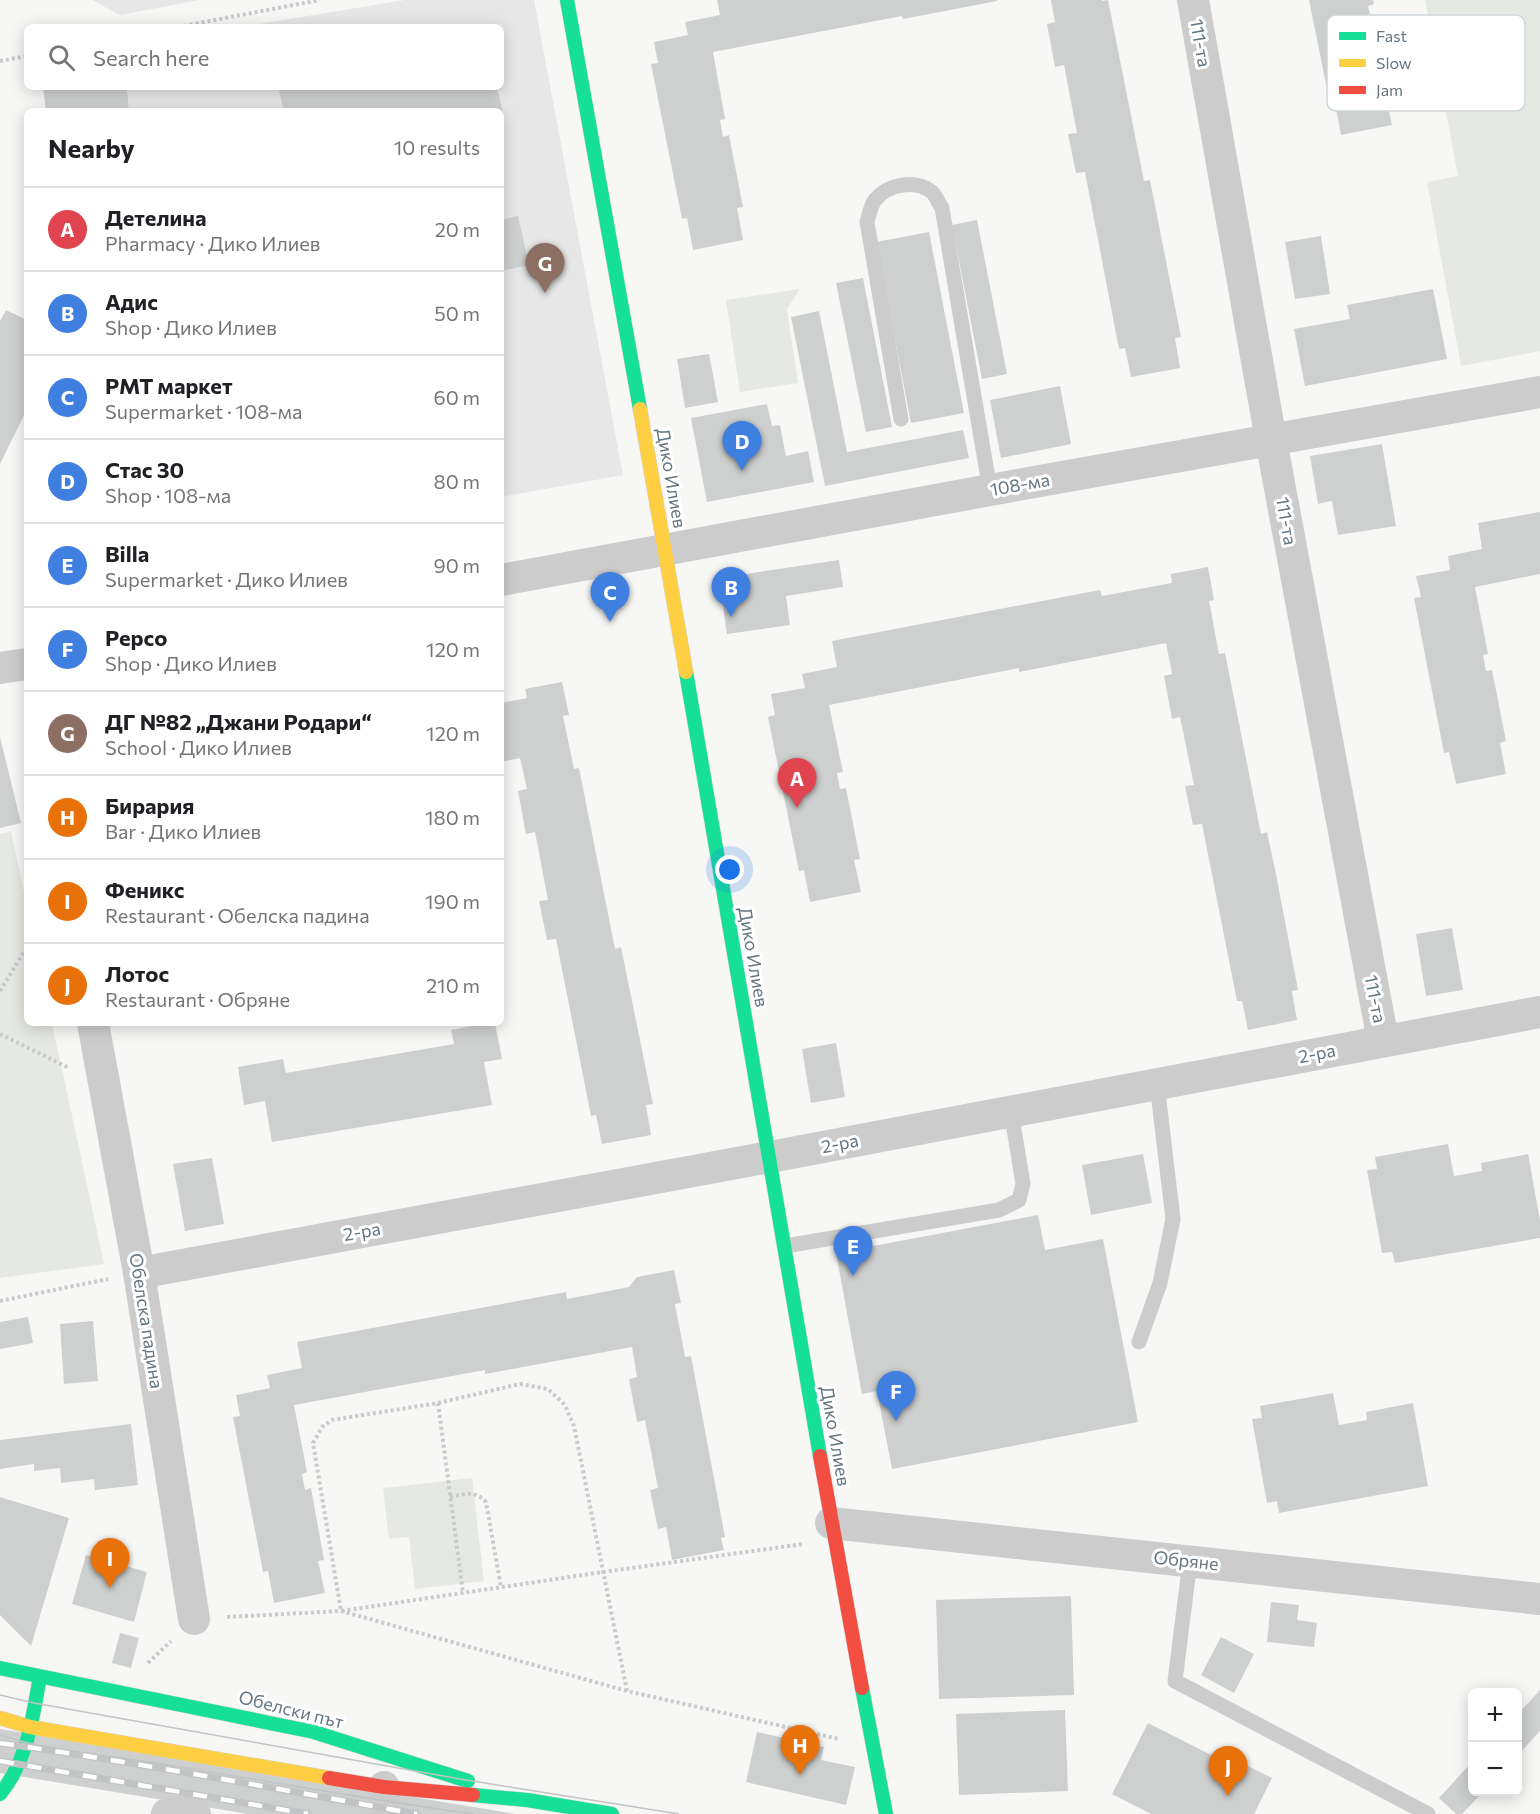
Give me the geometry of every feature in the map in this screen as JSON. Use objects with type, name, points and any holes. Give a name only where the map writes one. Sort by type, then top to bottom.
[{"type":"street","name":"Дико Илиев","points":[[567,0],[665,550],[833,1532],[886,1814]]},
{"type":"street","name":"111-та","points":[[1193,0],[1271,440],[1383,1041]]},
{"type":"street","name":"108-ма","points":[[504,579],[1540,392]]},
{"type":"street","points":[[0,668],[24,664]]},
{"type":"street","name":"2-ра","points":[[139,1273],[1540,1012]]},
{"type":"street","name":"Обелска падина","points":[[94,1026],[139,1273],[194,1619]]},
{"type":"street","name":"Обряне","points":[[833,1532],[1190,1561],[1540,1599]]},
{"type":"street","name":"Обелски път","points":[[0,1668],[314,1732],[527,1800],[612,1814]]},
{"type":"street","points":[[0,1794],[15,1777],[25,1751],[40,1677]]},
{"type":"street","name":"Обелски път","points":[[0,1718],[30,1727],[384,1800],[527,1800]]},
{"type":"street","points":[[167,1814],[170,1812],[195,1814]]},
{"type":"lane","points":[[901,419],[867,222],[873,202],[885,190],[902,184],[918,186],[932,193],[942,208],[990,490]]},
{"type":"lane","points":[[1139,1342],[1160,1283],[1173,1219],[1157,1084]]},
{"type":"lane","points":[[784,1246],[999,1210],[1019,1200],[1023,1184],[1011,1111]]},
{"type":"lane","points":[[1190,1561],[1175,1681],[1428,1814]]},
{"type":"path","points":[[194,24],[320,0]]},
{"type":"path","points":[[0,61],[24,57]]},
{"type":"path","points":[[0,991],[24,952]]},
{"type":"path","points":[[0,1034],[104,1085]]},
{"type":"path","points":[[0,1300],[139,1273]]},
{"type":"path","points":[[341,1611],[313,1443],[322,1427],[332,1420],[438,1403],[520,1384],[548,1389],[565,1405],[574,1426],[627,1691]]},
{"type":"path","points":[[438,1403],[463,1593]]},
{"type":"path","points":[[450,1497],[468,1493],[480,1495],[486,1502],[501,1587]]},
{"type":"path","points":[[140,1670],[194,1619],[341,1611],[603,1572],[833,1532]]},
{"type":"path","points":[[341,1611],[627,1691],[873,1747]]},
{"type":"shaded area","points":[[92,0],[199,0],[120,15]]},
{"type":"shaded area","points":[[405,0],[534,0],[623,475],[504,496],[504,108],[129,108],[127,90],[504,90],[504,24],[259,24]]},
{"type":"shaded area","points":[[1425,0],[1540,0],[1540,351],[1461,366],[1427,182],[1458,176],[1446,111],[1525,111],[1525,15],[1428,15]]},
{"type":"shaded area","points":[[800,289],[787,309],[798,383],[740,392],[726,300]]},
{"type":"shaded area","points":[[11,831],[24,892],[24,1026],[53,1026],[104,1264],[0,1278],[0,834]]},
{"type":"shaded area","points":[[472,1478],[484,1581],[415,1589],[409,1537],[389,1539],[383,1488]]},
{"type":"building","points":[[717,0],[997,1],[903,19],[902,16],[713,52],[725,119],[720,120],[723,137],[729,135],[743,207],[737,208],[743,240],[693,250],[687,218],[682,219],[651,64],[658,63],[654,42],[688,35],[685,22],[720,15]]},
{"type":"building","points":[[1051,0],[1108,0],[1144,181],[1150,180],[1181,337],[1175,338],[1180,368],[1131,377],[1125,348],[1119,349],[1085,172],[1076,173],[1068,134],[1077,133],[1064,65],[1055,67],[1047,24],[1055,22]]},
{"type":"building","points":[[1309,0],[1373,0],[1374,4],[1368,6],[1370,15],[1327,15],[1327,89]]},
{"type":"building","points":[[43,90],[127,90],[129,108],[46,108]]},
{"type":"building","points":[[279,90],[498,90],[502,108],[283,108]]},
{"type":"building","points":[[1336,111],[1389,111],[1392,125],[1341,135]]},
{"type":"building","points":[[518,216],[529,265],[504,270],[504,219]]},
{"type":"building","points":[[977,220],[1007,374],[982,379],[952,225]]},
{"type":"building","points":[[929,232],[964,413],[911,423],[876,242]]},
{"type":"building","points":[[1321,236],[1330,294],[1295,299],[1285,242]]},
{"type":"building","points":[[863,278],[892,427],[866,432],[836,283]]},
{"type":"building","points":[[1433,289],[1447,359],[1305,386],[1294,329],[1350,319],[1347,305]]},
{"type":"building","points":[[6,310],[24,319],[24,415],[0,464],[0,321]]},
{"type":"building","points":[[819,311],[847,452],[963,430],[969,458],[825,486],[791,317]]},
{"type":"building","points":[[709,354],[718,402],[685,408],[677,359]]},
{"type":"building","points":[[1060,386],[1071,444],[1001,458],[990,400]]},
{"type":"building","points":[[767,404],[772,426],[780,425],[786,456],[808,451],[814,482],[707,502],[691,418]]},
{"type":"building","points":[[1382,444],[1396,526],[1338,535],[1332,501],[1318,504],[1310,456]]},
{"type":"building","points":[[1540,512],[1540,574],[1475,587],[1488,654],[1483,655],[1486,671],[1492,670],[1506,741],[1500,743],[1506,774],[1456,784],[1449,752],[1444,753],[1414,598],[1421,597],[1416,576],[1450,570],[1448,556],[1482,549],[1478,523]]},
{"type":"building","points":[[839,560],[843,587],[786,596],[790,625],[727,634],[719,578]]},
{"type":"building","points":[[1208,567],[1214,600],[1209,601],[1219,654],[1225,653],[1261,834],[1267,832],[1276,874],[1298,990],[1292,991],[1297,1020],[1248,1030],[1242,1001],[1237,1001],[1202,824],[1193,825],[1185,786],[1194,785],[1180,717],[1172,719],[1164,676],[1172,674],[1166,643],[1019,672],[1019,668],[829,705],[843,772],[837,773],[840,789],[846,788],[860,859],[854,860],[861,892],[810,902],[804,870],[799,871],[768,717],[775,715],[771,694],[805,688],[802,674],[837,667],[832,641],[1100,590],[1102,596],[1172,583],[1171,574]]},
{"type":"building","points":[[562,682],[569,715],[563,716],[574,769],[579,768],[615,949],[621,947],[653,1104],[646,1105],[651,1135],[602,1144],[596,1115],[591,1116],[556,939],[547,940],[539,901],[548,900],[535,832],[526,834],[518,791],[527,789],[520,758],[504,761],[504,702],[527,698],[525,689]]},
{"type":"building","points":[[0,737],[21,823],[0,828]]},
{"type":"building","points":[[1452,928],[1463,990],[1426,996],[1416,934]]},
{"type":"building","points":[[472,1026],[496,1026],[502,1059],[484,1062],[492,1105],[272,1142],[265,1101],[244,1105],[238,1067],[283,1059],[286,1073],[454,1044],[451,1030]]},
{"type":"building","points":[[836,1043],[845,1097],[811,1103],[802,1049]]},
{"type":"building","points":[[1448,1144],[1454,1176],[1482,1171],[1481,1163],[1528,1154],[1540,1220],[1540,1238],[1395,1263],[1392,1252],[1382,1253],[1367,1170],[1377,1169],[1375,1157]]},
{"type":"building","points":[[1143,1154],[1152,1203],[1091,1215],[1082,1165]]},
{"type":"building","points":[[212,1158],[224,1224],[185,1231],[173,1164]]},
{"type":"building","points":[[1038,1215],[1045,1250],[1103,1239],[1138,1422],[892,1469],[877,1391],[862,1394],[836,1253]]},
{"type":"building","points":[[674,1270],[681,1303],[675,1304],[685,1357],[691,1356],[725,1537],[721,1538],[724,1550],[672,1560],[666,1527],[658,1529],[650,1490],[658,1488],[645,1420],[637,1422],[629,1379],[637,1377],[632,1347],[485,1374],[485,1370],[294,1405],[307,1472],[302,1474],[305,1490],[311,1488],[324,1560],[318,1561],[325,1593],[274,1603],[268,1571],[263,1572],[233,1417],[240,1416],[236,1395],[270,1388],[267,1375],[302,1368],[297,1342],[566,1292],[567,1299],[629,1287],[637,1277]]},
{"type":"building","points":[[28,1317],[33,1343],[0,1349],[0,1322]]},
{"type":"building","points":[[93,1321],[98,1381],[64,1384],[60,1324]]},
{"type":"building","points":[[1333,1393],[1339,1425],[1367,1420],[1366,1412],[1413,1403],[1428,1486],[1279,1513],[1277,1501],[1267,1503],[1252,1419],[1262,1418],[1260,1406]]},
{"type":"building","points":[[131,1424],[138,1485],[95,1490],[94,1479],[61,1483],[60,1468],[34,1471],[34,1464],[0,1469],[0,1440]]},
{"type":"building","points":[[0,1497],[69,1518],[31,1646],[0,1615]]},
{"type":"building","points":[[86,1555],[147,1572],[134,1622],[72,1604]]},
{"type":"building","points":[[1071,1596],[1074,1695],[939,1699],[936,1600]]},
{"type":"building","points":[[1271,1602],[1299,1605],[1297,1620],[1317,1623],[1314,1647],[1267,1642]]},
{"type":"building","points":[[120,1633],[139,1638],[131,1668],[112,1663]]},
{"type":"building","points":[[1221,1637],[1254,1654],[1234,1693],[1201,1675]]},
{"type":"building","points":[[1540,1690],[1540,1731],[1522,1751],[1522,1742],[1522,1710]]},
{"type":"building","points":[[1065,1710],[1068,1791],[959,1795],[956,1714]]},
{"type":"building","points":[[1148,1723],[1213,1756],[1216,1750],[1272,1778],[1254,1814],[1151,1814],[1112,1794]]},
{"type":"building","points":[[0,1729],[516,1814],[248,1814],[0,1773]]},
{"type":"building","points":[[757,1732],[824,1747],[821,1760],[855,1767],[846,1805],[746,1782]]},
{"type":"building","points":[[1468,1766],[1468,1796],[1479,1796],[1462,1814],[1456,1814],[1439,1798]]},
{"type":"tram line","points":[[0,1695],[460,1779],[679,1814]]},
{"type":"tram line","points":[[0,1735],[60,1749],[474,1814]]},
{"type":"railway","points":[[0,1743],[417,1814]]},
{"type":"railway","points":[[0,1761],[308,1814]]},
{"type":"traffic: fast","points":[[567,0],[640,409]]},
{"type":"traffic: fast","points":[[686,672],[820,1456]]},
{"type":"traffic: fast","points":[[0,1668],[314,1732],[468,1781]]},
{"type":"traffic: fast","points":[[0,1794],[23,1753],[40,1677]]},
{"type":"traffic: fast","points":[[862,1688],[886,1814]]},
{"type":"traffic: fast","points":[[473,1795],[527,1800],[612,1814]]},
{"type":"traffic: slow","points":[[640,409],[686,672]]},
{"type":"traffic: slow","points":[[0,1718],[30,1727],[329,1778]]},
{"type":"traffic: jam","points":[[820,1456],[862,1688]]},
{"type":"traffic: jam","points":[[329,1778],[384,1787],[473,1795]]},
{"type":"place","name":"ДГ №82 „Джани Родари“","points":[[545,293]]},
{"type":"place","name":"Стас 30","points":[[742,471]]},
{"type":"place","name":"Адис","points":[[731,617]]},
{"type":"place","name":"РМТ маркет","points":[[610,622]]},
{"type":"place","name":"Детелина","points":[[797,808]]},
{"type":"place","name":"Billa","points":[[853,1276]]},
{"type":"place","name":"Pepco","points":[[896,1421]]},
{"type":"place","name":"Феникс","points":[[110,1588]]},
{"type":"place","name":"Бирария","points":[[800,1775]]},
{"type":"place","name":"Лотос","points":[[1228,1796]]}]
